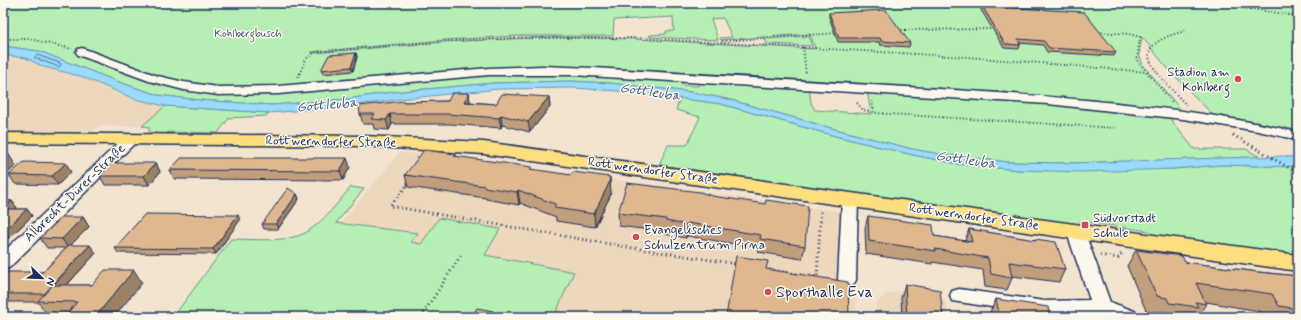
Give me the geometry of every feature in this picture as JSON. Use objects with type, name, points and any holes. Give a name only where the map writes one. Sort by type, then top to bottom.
[{"type":"main road","name":"Rottwerndorfer Straße","points":[[3,138],[364,141],[477,148],[850,199],[1076,233],[1298,263]]},
{"type":"street","points":[[82,52],[148,77],[200,89],[243,91],[293,89],[465,74],[533,70],[656,74],[1048,100],[1190,116],[1258,127],[1298,136]]},
{"type":"street","name":"Albrecht-Dürer-Straße","points":[[3,263],[131,139]]},
{"type":"street","points":[[847,280],[850,199]]},
{"type":"street","points":[[1076,233],[1102,307]]},
{"type":"street","points":[[959,296],[1045,308],[1102,307],[1130,317]]},
{"type":"path","points":[[1212,3],[1298,16]]},
{"type":"path","points":[[892,30],[1002,29]]},
{"type":"path","points":[[1185,31],[1158,42],[1150,49],[1148,57],[1152,65],[1190,116]]},
{"type":"path","points":[[1097,32],[1129,34],[1140,37],[1136,55],[1137,60],[1190,116]]},
{"type":"path","points":[[710,42],[840,33]]},
{"type":"path","points":[[293,89],[306,58],[310,53],[445,41],[522,37],[637,38],[803,47],[968,57],[1147,72]]},
{"type":"path","points":[[762,38],[764,45]]},
{"type":"path","points":[[3,39],[30,39],[82,52]]},
{"type":"path","points":[[803,47],[807,84]]},
{"type":"path","points":[[869,88],[874,113]]},
{"type":"path","points":[[857,103],[863,110],[874,113],[1117,128]]},
{"type":"path","points":[[1231,134],[1298,174]]},
{"type":"path","points":[[413,177],[390,206],[620,246],[738,264]]},
{"type":"path","points":[[762,268],[817,277],[821,206]]},
{"type":"path","points":[[421,317],[461,255]]},
{"type":"shaded area","points":[[3,55],[26,58],[44,67],[80,76],[135,99],[165,106],[142,126],[99,126],[89,134],[3,133]]},
{"type":"shaded area","name":"Evangelisches Schulzentrum Pirna","points":[[400,152],[578,174],[856,214],[856,317],[554,317],[574,272],[411,242],[418,233],[341,223]]},
{"type":"shaded area","points":[[897,292],[946,300],[948,317],[875,317],[876,304],[886,294]]},
{"type":"green space","name":"Kohlbergbusch","points":[[3,3],[1298,3],[1298,147],[1279,129],[1266,124],[1214,116],[1169,70],[1142,37],[1139,54],[1143,65],[1183,112],[1043,97],[654,73],[531,69],[463,71],[297,85],[288,88],[214,88],[171,82],[140,73],[80,50],[77,52],[152,80],[184,88],[224,92],[273,92],[480,74],[531,71],[568,71],[626,73],[682,78],[682,85],[698,86],[701,80],[809,86],[811,103],[815,110],[871,114],[867,90],[1048,102],[1168,116],[1194,149],[1246,149],[1260,157],[1070,163],[1008,162],[945,155],[912,149],[727,99],[691,92],[609,83],[571,81],[494,83],[392,92],[347,99],[272,105],[199,100],[158,95],[119,82],[39,51],[3,46]],"holes":[[[673,17],[674,31],[666,31],[666,34],[650,35],[649,37],[718,40],[711,19],[723,18],[732,37],[720,38],[721,40],[810,34],[815,49],[635,39],[553,37],[444,42],[314,53],[311,52],[445,40],[515,36],[613,36],[614,20]]]},
{"type":"green space","points":[[809,36],[812,46],[767,44],[765,39]]},
{"type":"green space","points":[[680,98],[721,104],[835,136],[913,155],[958,164],[1019,170],[1173,169],[1221,165],[1298,167],[1298,256],[1152,235],[1149,231],[1080,221],[1081,225],[659,165],[668,145],[687,145],[700,117],[676,110]]},
{"type":"green space","points":[[165,106],[269,113],[266,116],[229,118],[218,133],[168,132],[165,135],[149,132],[149,127],[142,126]]},
{"type":"green space","points":[[351,187],[364,189],[336,223],[418,233],[411,242],[421,244],[439,218],[500,229],[485,255],[574,272],[556,312],[579,317],[173,317],[231,239],[279,239],[305,233],[324,218]]},
{"type":"water","name":"Gottleuba","points":[[3,46],[39,51],[119,82],[158,95],[199,100],[272,105],[347,99],[392,92],[494,83],[571,81],[609,83],[691,92],[727,99],[912,149],[946,155],[1008,162],[1070,163],[1283,156],[1298,158],[1298,167],[1221,165],[1173,169],[1081,172],[1019,170],[958,164],[913,155],[835,136],[721,104],[632,92],[573,88],[499,89],[400,99],[351,106],[269,113],[165,106],[135,99],[80,76],[44,67],[26,58],[3,55]]},
{"type":"building","points":[[982,6],[1084,12],[1116,52],[1049,48],[1044,41],[1018,39],[1020,45],[1005,44]]},
{"type":"building","points":[[886,10],[910,43],[881,41],[880,38],[839,38],[829,13]]},
{"type":"building","points":[[356,53],[351,67],[321,70],[329,55]]},
{"type":"building","points":[[452,93],[469,93],[464,102],[496,104],[502,94],[549,97],[528,122],[501,115],[499,118],[448,114],[390,114],[386,120],[371,119],[375,114],[360,114],[359,106],[404,101],[448,101]]},
{"type":"building","points":[[424,150],[456,154],[454,156],[532,167],[530,169],[571,175],[573,172],[610,177],[610,181],[594,214],[555,208],[555,204],[518,190],[517,192],[405,175]]},
{"type":"building","points":[[181,158],[347,158],[340,171],[170,170]]},
{"type":"building","points":[[24,162],[66,163],[52,176],[9,175]]},
{"type":"building","points":[[112,163],[156,163],[144,176],[100,176]]},
{"type":"building","points":[[627,183],[700,192],[712,196],[765,204],[766,200],[808,206],[805,246],[760,239],[761,235],[688,223],[687,225],[666,221],[666,219],[618,213]]},
{"type":"building","points":[[288,188],[297,194],[276,224],[262,224]]},
{"type":"building","points":[[3,201],[12,201],[3,209]]},
{"type":"building","points":[[3,209],[27,209],[3,231]]},
{"type":"building","points":[[145,214],[238,215],[213,249],[115,248]]},
{"type":"building","points":[[868,216],[933,225],[934,236],[972,242],[969,229],[1056,242],[1065,269],[1009,262],[1012,278],[991,274],[988,258],[935,249],[936,251],[869,241]]},
{"type":"building","points":[[62,217],[83,217],[62,239],[40,238]]},
{"type":"building","points":[[69,245],[90,245],[44,294],[3,294],[3,273],[43,272]]},
{"type":"building","points":[[1136,250],[1182,256],[1185,262],[1298,276],[1298,309],[1279,306],[1272,294],[1196,283],[1206,304],[1195,302],[1198,307],[1169,303],[1167,298],[1157,296]]},
{"type":"building","name":"Sporthalle Eva","points":[[736,256],[768,261],[766,269],[848,282],[849,317],[726,317]]},
{"type":"building","points":[[105,270],[134,270],[95,317],[64,317],[77,302],[38,301],[53,285],[92,285]]},
{"type":"building","points":[[905,284],[940,290],[943,317],[907,317]]},
{"type":"building","points":[[996,299],[1048,307],[1050,317],[1000,317]]},
{"type":"building","points":[[477,308],[493,311],[490,317],[472,317]]},
{"type":"place","name":"Stadion am Kohlberg","points":[[1238,79]]},
{"type":"place","name":"Südvorstadt Schule","points":[[1085,225]]},
{"type":"place","name":"Evangelisches Schulzentrum Pirna","points":[[636,237]]},
{"type":"place","name":"Sporthalle Eva","points":[[768,292]]}]
